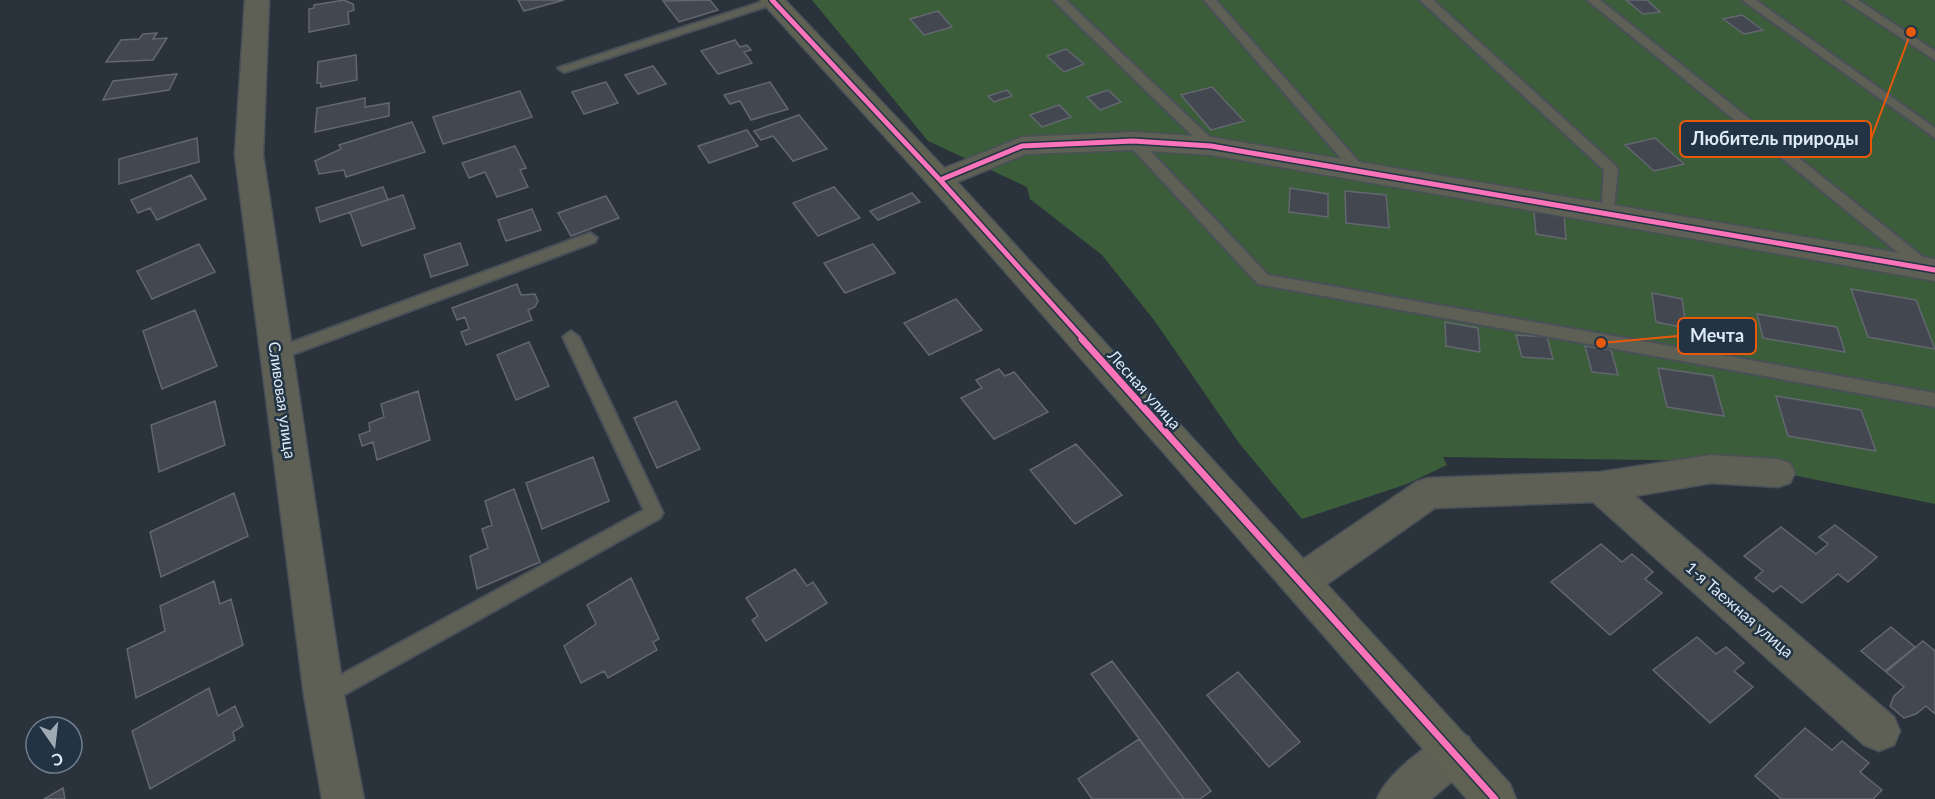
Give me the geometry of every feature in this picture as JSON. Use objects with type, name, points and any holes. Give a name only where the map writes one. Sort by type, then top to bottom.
[{"type":"street","name":"Сливовая улица","points":[[257,0],[249,155],[324,695],[343,799]]},
{"type":"street","name":"Лесная улица","points":[[773,1],[940,180],[1495,799]]},
{"type":"street","points":[[940,180],[1022,146],[1132,141],[1211,146],[1362,174],[1931,269]]},
{"type":"street","points":[[1300,582],[1428,493],[1600,487],[1711,469],[1778,473]]},
{"type":"street","name":"1-я Таежная улица","points":[[1600,487],[1879,731]]},
{"type":"street","points":[[1398,799],[1454,752]]},
{"type":"lane","points":[[1059,0],[1211,146]]},
{"type":"lane","points":[[1210,0],[1362,174]]},
{"type":"lane","points":[[1426,0],[1611,169],[1608,216]]},
{"type":"lane","points":[[1593,0],[1931,269]]},
{"type":"lane","points":[[1748,0],[1935,134]]},
{"type":"lane","points":[[1850,0],[1935,56]]},
{"type":"lane","points":[[564,68],[773,1]]},
{"type":"lane","points":[[1132,141],[1263,280],[1935,400]]},
{"type":"lane","points":[[277,354],[590,238]]},
{"type":"lane","points":[[324,695],[654,513],[571,337]]},
{"type":"green space","points":[[812,0],[1935,0],[1935,504],[1724,461],[1443,457],[1447,465],[1407,484],[1302,519],[1239,443],[1154,320],[1102,255],[1030,199],[1027,187],[928,141]]},
{"type":"building","points":[[344,0],[353,4],[354,10],[348,12],[349,24],[309,32],[309,9],[314,8],[314,5]]},
{"type":"building","points":[[518,0],[564,0],[524,11]]},
{"type":"building","points":[[710,0],[718,10],[679,22],[663,1]]},
{"type":"building","points":[[1626,0],[1647,0],[1660,12],[1643,14]]},
{"type":"building","points":[[938,11],[952,27],[924,35],[910,19]]},
{"type":"building","points":[[1742,15],[1763,30],[1744,34],[1723,19]]},
{"type":"building","points":[[157,33],[153,39],[167,38],[153,60],[106,62],[121,40],[139,39],[143,34]]},
{"type":"building","points":[[735,40],[740,47],[747,45],[751,50],[744,52],[752,63],[718,74],[701,51]]},
{"type":"building","points":[[1066,49],[1084,64],[1064,72],[1047,56]]},
{"type":"building","points":[[356,55],[357,80],[321,87],[321,83],[317,83],[318,62]]},
{"type":"building","points":[[653,66],[666,84],[638,94],[625,75]]},
{"type":"building","points":[[177,74],[169,90],[103,100],[113,81]]},
{"type":"building","points":[[606,82],[618,103],[584,114],[572,92]]},
{"type":"building","points":[[770,82],[788,109],[751,120],[740,101],[730,104],[724,95]]},
{"type":"building","points":[[1212,87],[1244,121],[1211,130],[1181,95]]},
{"type":"building","points":[[1007,90],[1012,96],[994,102],[988,96]]},
{"type":"building","points":[[1108,90],[1121,102],[1100,110],[1087,97]]},
{"type":"building","points":[[520,91],[532,117],[443,144],[433,117]]},
{"type":"building","points":[[365,98],[365,107],[389,103],[389,116],[315,132],[317,108]]},
{"type":"building","points":[[1059,105],[1071,117],[1042,127],[1030,115]]},
{"type":"building","points":[[799,115],[827,149],[793,161],[773,136],[761,140],[754,131]]},
{"type":"building","points":[[412,122],[425,152],[346,177],[344,170],[319,174],[315,161],[341,149],[339,145]]},
{"type":"building","points":[[747,130],[758,146],[709,163],[698,146]]},
{"type":"building","points":[[197,138],[199,162],[119,184],[119,159]]},
{"type":"building","points":[[1655,138],[1684,164],[1654,171],[1625,145]]},
{"type":"building","points":[[515,146],[526,168],[520,170],[528,187],[497,197],[485,172],[469,178],[462,163]]},
{"type":"building","points":[[191,175],[206,199],[157,220],[150,208],[138,213],[131,200]]},
{"type":"building","points":[[383,187],[388,200],[320,222],[316,208]]},
{"type":"building","points":[[834,187],[860,218],[818,236],[793,203]]},
{"type":"building","points":[[1290,188],[1328,194],[1328,217],[1289,212]]},
{"type":"building","points":[[1345,191],[1386,195],[1389,228],[1346,223]]},
{"type":"building","points":[[912,193],[920,202],[878,220],[870,211]]},
{"type":"building","points":[[403,195],[415,228],[362,246],[350,212]]},
{"type":"building","points":[[606,196],[619,218],[571,236],[558,213]]},
{"type":"building","points":[[532,209],[541,230],[506,241],[498,220]]},
{"type":"building","points":[[1534,210],[1564,215],[1566,239],[1536,234]]},
{"type":"building","points":[[460,243],[468,265],[431,277],[424,255]]},
{"type":"building","points":[[199,244],[215,272],[152,299],[137,271]]},
{"type":"building","points":[[873,244],[895,273],[845,293],[824,263]]},
{"type":"building","points":[[517,284],[521,295],[535,294],[538,301],[535,307],[528,310],[532,320],[466,345],[461,332],[469,329],[465,317],[457,320],[452,308]]},
{"type":"building","points":[[1851,289],[1916,300],[1935,349],[1868,337]]},
{"type":"building","points":[[1652,293],[1682,299],[1686,328],[1656,322]]},
{"type":"building","points":[[956,299],[982,330],[929,355],[904,323]]},
{"type":"building","points":[[195,310],[217,366],[162,389],[143,331]]},
{"type":"building","points":[[1757,314],[1837,327],[1845,352],[1763,338]]},
{"type":"building","points":[[1445,322],[1478,328],[1480,352],[1446,346]]},
{"type":"building","points":[[1516,335],[1547,337],[1553,359],[1522,357]]},
{"type":"building","points":[[529,342],[549,386],[516,400],[497,355]]},
{"type":"building","points":[[1585,346],[1611,350],[1618,375],[1592,372]]},
{"type":"building","points":[[1658,368],[1713,376],[1724,416],[1667,407]]},
{"type":"building","points":[[999,369],[1005,376],[1014,372],[1048,412],[994,439],[961,398],[982,388],[976,380]]},
{"type":"building","points":[[418,391],[430,440],[377,460],[373,442],[362,446],[359,435],[370,431],[369,423],[384,417],[381,404]]},
{"type":"building","points":[[1776,396],[1861,410],[1876,451],[1788,436]]},
{"type":"building","points":[[215,401],[225,445],[159,472],[151,425]]},
{"type":"building","points":[[676,401],[700,449],[657,468],[634,418]]},
{"type":"building","points":[[1076,444],[1122,495],[1075,524],[1030,470]]},
{"type":"building","points":[[593,457],[609,501],[542,529],[526,483]]},
{"type":"building","points":[[514,489],[540,562],[477,589],[470,556],[488,548],[482,529],[492,525],[485,501]]},
{"type":"building","points":[[234,493],[248,536],[161,577],[150,532]]},
{"type":"building","points":[[1835,525],[1877,557],[1848,582],[1838,574],[1802,603],[1781,586],[1773,592],[1755,578],[1763,571],[1744,556],[1781,527],[1816,554],[1828,544],[1819,537]]},
{"type":"building","points":[[1601,544],[1622,562],[1632,554],[1653,572],[1645,579],[1662,593],[1610,635],[1551,582]]},
{"type":"building","points":[[795,569],[807,586],[813,582],[827,603],[766,641],[752,620],[758,616],[746,598]]},
{"type":"building","points":[[631,578],[659,639],[653,642],[657,650],[608,678],[604,671],[581,683],[564,646],[596,624],[587,605]]},
{"type":"building","points":[[214,581],[220,604],[231,599],[243,645],[136,698],[127,649],[165,631],[160,606]]},
{"type":"building","points":[[1891,627],[1915,647],[1885,671],[1861,651]]},
{"type":"building","points":[[1697,637],[1716,654],[1726,647],[1744,663],[1734,671],[1753,687],[1710,723],[1653,670]]},
{"type":"building","points":[[1923,641],[1935,651],[1935,714],[1926,706],[1916,714],[1904,718],[1890,706],[1894,696],[1904,687],[1886,672]]},
{"type":"building","points":[[1112,661],[1211,791],[1200,799],[1184,799],[1091,674]]},
{"type":"building","points":[[1238,672],[1300,742],[1269,767],[1207,695]]},
{"type":"building","points":[[209,688],[218,716],[235,706],[243,726],[233,732],[235,740],[150,789],[132,731]]},
{"type":"building","points":[[1805,728],[1832,750],[1842,741],[1869,763],[1860,772],[1882,790],[1873,799],[1781,799],[1755,776]]},
{"type":"building","points":[[1139,739],[1184,799],[1092,799],[1078,779]]},
{"type":"building","points":[[63,788],[65,799],[44,799]]},
{"type":"cycle path","points":[[772,0],[940,180],[1495,799]]},
{"type":"cycle path","points":[[940,180],[1022,146],[1133,141],[1211,146],[1935,270]]},
{"type":"place","name":"Любитель природы","points":[[1911,32]]},
{"type":"place","name":"Мечта","points":[[1601,343]]}]
